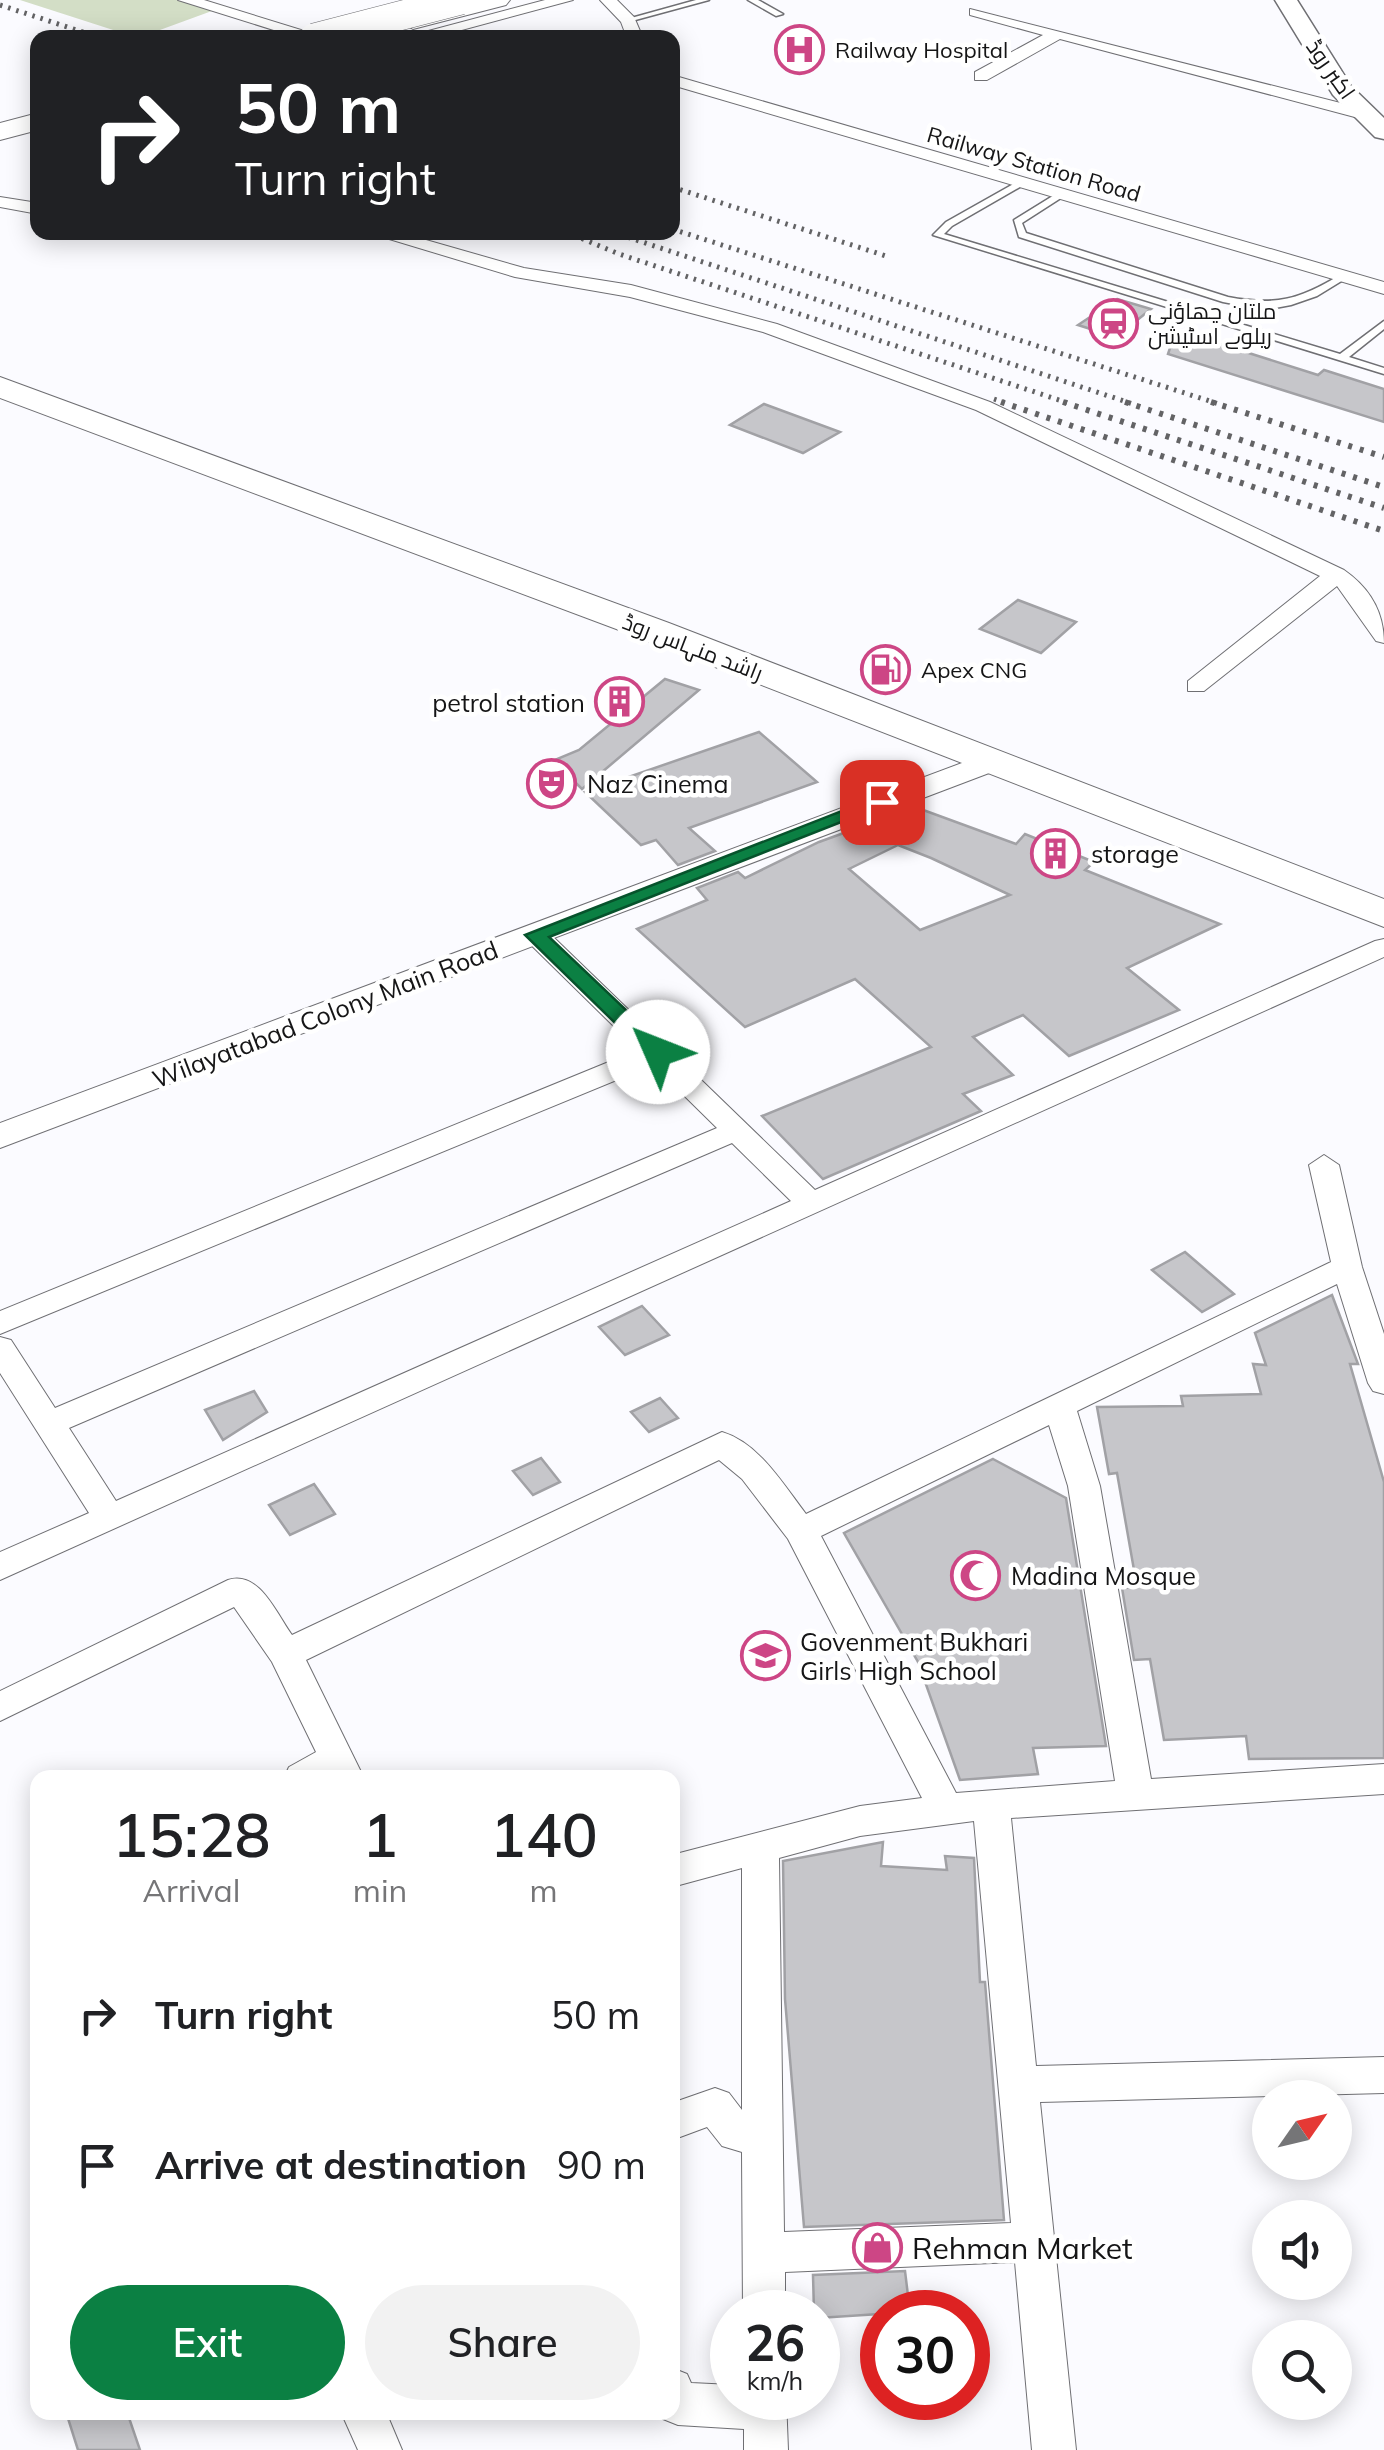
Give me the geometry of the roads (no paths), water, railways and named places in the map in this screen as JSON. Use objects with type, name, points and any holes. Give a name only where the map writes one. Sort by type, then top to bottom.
[{"type":"main road","points":[[347,30],[461,0]]},
{"type":"main road","points":[[380,30],[496,0]]},
{"type":"main road","name":"اکبر روڈ","points":[[1286,0],[1342,90],[1375,124]]},
{"type":"main road","points":[[0,115],[30,108]]},
{"type":"main road","points":[[0,128],[30,121]]},
{"type":"main road","name":"راشد منہاس روڈ","points":[[0,387],[656,631],[986,763],[1384,914]]},
{"type":"street","points":[[186,0],[285,30]]},
{"type":"street","points":[[442,30],[560,0]]},
{"type":"street","points":[[608,0],[628,20],[632,30]]},
{"type":"street","points":[[976,12],[1375,124]]},
{"type":"street","points":[[982,76],[1057,34]]},
{"type":"street","name":"Railway Station Road","points":[[680,82],[1384,288]]},
{"type":"street","points":[[0,202],[30,208]]},
{"type":"street","points":[[402,240],[484,264],[631,291],[770,328],[983,406],[1336,575],[1351,585],[1384,636]]},
{"type":"street","points":[[1196,686],[1336,575]]},
{"type":"street","name":"Wilayatabad Colony Main Road","points":[[0,1136],[986,763]]},
{"type":"street","points":[[536,935],[811,1203]]},
{"type":"street","points":[[0,1567],[1384,947]]},
{"type":"street","points":[[0,1323],[658,1052]]},
{"type":"street","points":[[48,1424],[738,1130]]},
{"type":"street","points":[[1324,1165],[1347,1267],[1384,1383]]},
{"type":"street","points":[[801,1531],[1347,1267]]},
{"type":"street","points":[[0,1348],[109,1518]]},
{"type":"street","points":[[1059,1406],[1084,1486],[1136,1796]]},
{"type":"street","points":[[286,1654],[722,1444],[754,1470],[801,1531],[946,1810]]},
{"type":"street","points":[[0,1707],[240,1589],[286,1654],[341,1768]]},
{"type":"street","points":[[680,1869],[860,1820],[991,1804],[1384,1779]]},
{"type":"street","points":[[991,1804],[1054,2450]]},
{"type":"street","points":[[760,1847],[764,2290]]},
{"type":"street","points":[[1018,2085],[1384,2075]]},
{"type":"street","points":[[680,2119],[715,2106],[736,2132],[763,2136]]},
{"type":"street","points":[[764,2253],[1033,2242]]},
{"type":"street","points":[[680,2404],[710,2410]]},
{"type":"street","points":[[367,2420],[380,2450]]},
{"type":"lane","points":[[628,20],[705,0]]},
{"type":"lane","points":[[752,0],[779,14]]},
{"type":"lane","points":[[1020,184],[949,224],[938,235],[1384,370]]},
{"type":"lane","points":[[1059,196],[1018,222],[1022,235],[1226,300],[1251,305],[1294,304],[1344,277]]},
{"type":"lane","points":[[1340,358],[1384,324]]},
{"type":"railway","points":[[0,5],[77,30]]},
{"type":"railway","points":[[680,190],[886,256]]},
{"type":"railway","points":[[680,232],[1219,404]]},
{"type":"railway","points":[[585,240],[1071,404]]},
{"type":"railway","points":[[636,240],[1133,404]]},
{"type":"railway","points":[[994,399],[1009,404]]},
{"type":"railway","points":[[1001,402],[1384,531]]},
{"type":"railway","points":[[1063,402],[1384,508]]},
{"type":"railway","points":[[1125,402],[1384,487]]},
{"type":"railway","points":[[1211,402],[1384,457]]},
{"type":"place","name":"Railway Hospital","points":[[800,50]]},
{"type":"place","name":"ملتان چھاؤنی ریلوے اسٹیشن","points":[[1113,324]]},
{"type":"place","name":"Apex CNG","points":[[886,670]]},
{"type":"place","name":"petrol station","points":[[620,702]]},
{"type":"place","name":"Naz Cinema","points":[[552,783]]},
{"type":"place","name":"storage","points":[[1056,853]]},
{"type":"place","name":"Madina Mosque","points":[[976,1575]]},
{"type":"place","name":"Govenment Bukhari Girls High School","points":[[765,1655]]},
{"type":"place","name":"Rehman Market","points":[[877,2248]]}]
